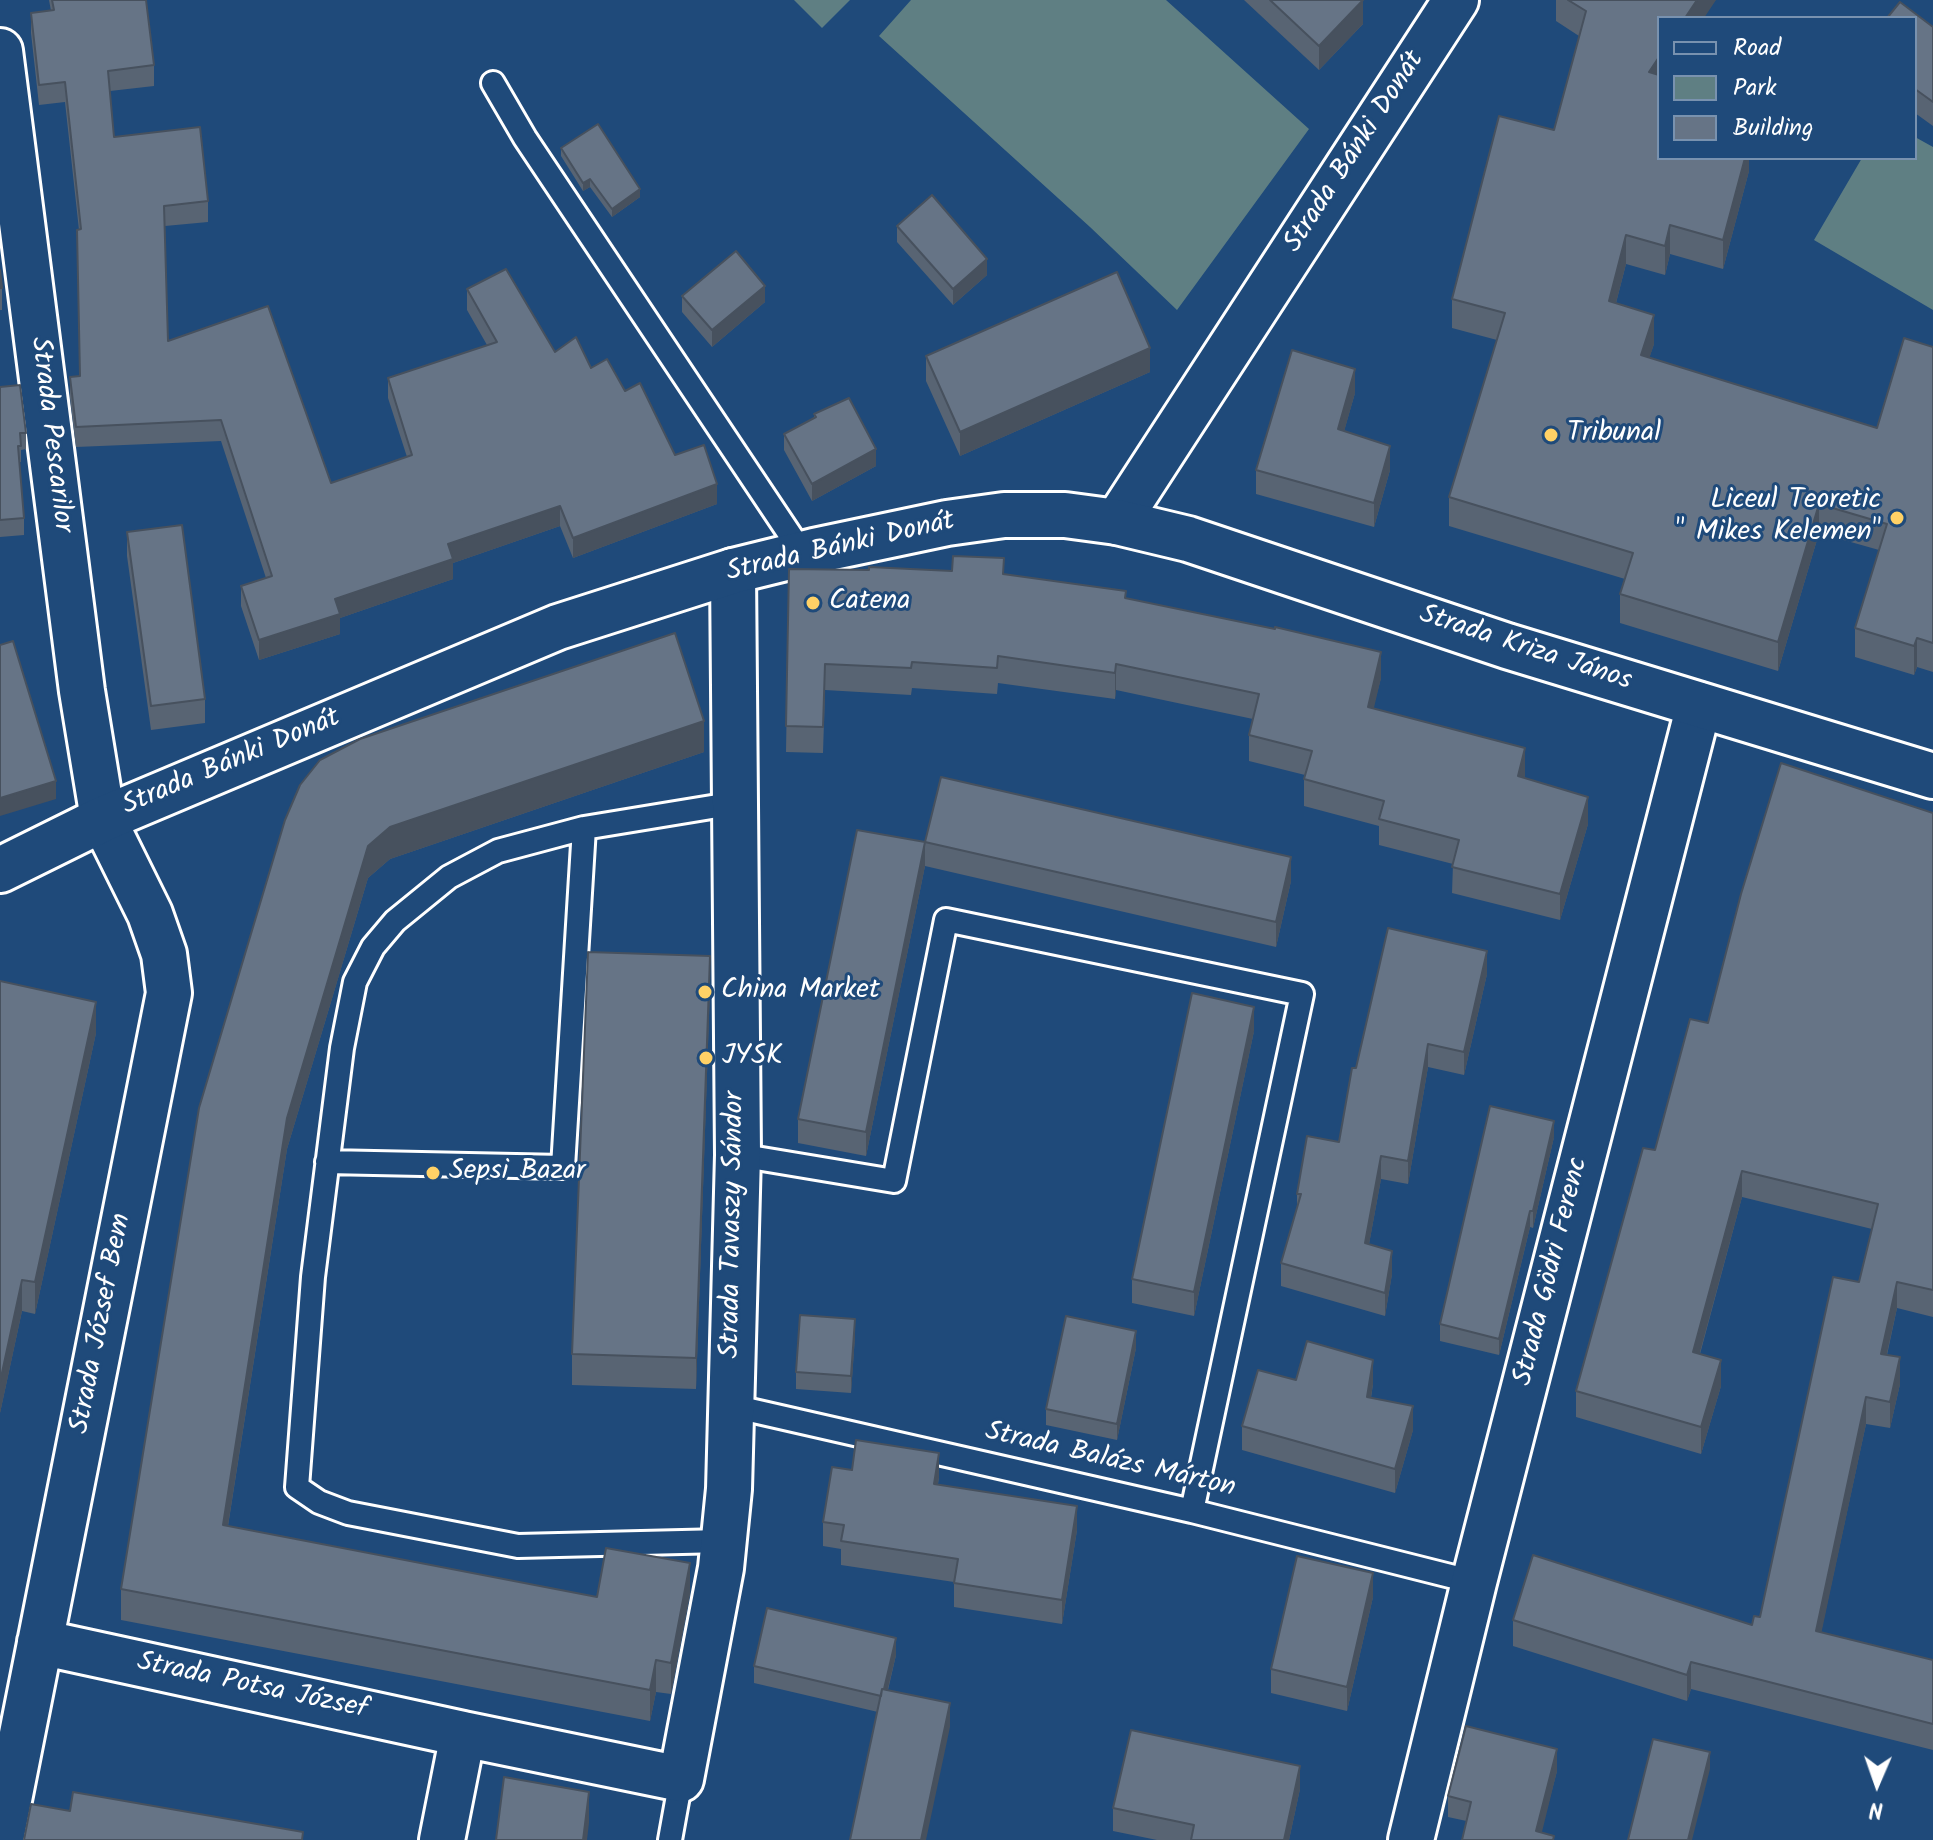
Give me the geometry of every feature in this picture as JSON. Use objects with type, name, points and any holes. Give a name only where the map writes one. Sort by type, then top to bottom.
[{"type":"street","name":"Strada Bánki Donát","points":[[0,870],[103,819],[558,627],[733,571],[947,523],[1004,515],[1065,515],[1117,522],[1456,0]]},
{"type":"street","name":"Strada Pescarilor","points":[[0,51],[82,691],[103,819]]},
{"type":"street","name":"Strada Kriza János","points":[[1117,522],[1188,539],[1507,646],[1933,776]]},
{"type":"street","name":"Strada Tavaszy Sándor","points":[[681,1779],[721,1568],[732,1406],[738,1155],[733,571]]},
{"type":"street","name":"Strada Gödri Ferenc","points":[[1411,1840],[1699,705]]},
{"type":"street","name":"Strada József Bem","points":[[1,1840],[169,993],[164,954],[150,914],[103,819]]},
{"type":"street","name":"Strada Potsa József","points":[[40,1642],[681,1779]]},
{"type":"street","points":[[442,1840],[463,1734]]},
{"type":"lane","points":[[493,83],[525,138],[803,554]]},
{"type":"lane","points":[[723,1541],[518,1546],[348,1513],[319,1502],[297,1487],[313,1277],[342,1048],[355,982],[373,947],[395,921],[449,877],[498,851],[584,828],[736,803]]},
{"type":"lane","points":[[327,1162],[563,1167],[584,828]]},
{"type":"lane","points":[[738,1155],[894,1181],[946,920],[1302,994],[1192,1511]]},
{"type":"lane","name":"Strada Balázs Márton","points":[[732,1406],[1192,1511],[1474,1582]]},
{"type":"lane","points":[[670,1840],[681,1779]]},
{"type":"green space","points":[[794,0],[850,0],[822,28]]},
{"type":"green space","points":[[911,0],[1166,0],[1309,129],[1177,310],[879,36]]},
{"type":"green space","points":[[1917,138],[1933,147],[1933,310],[1814,240],[1861,160],[1917,160]]},
{"type":"building","points":[[52,0],[146,0],[154,65],[108,71],[114,137],[200,127],[208,201],[164,206],[168,341],[268,306],[331,483],[412,455],[388,378],[497,342],[467,289],[506,269],[555,352],[576,337],[591,368],[607,359],[625,391],[640,383],[675,455],[704,445],[717,484],[573,538],[560,506],[448,544],[453,559],[335,599],[340,614],[259,640],[241,586],[272,576],[221,420],[76,427],[70,377],[80,376],[77,230],[81,229],[65,82],[39,85],[31,13],[54,10]]},
{"type":"building","points":[[1270,0],[1363,0],[1319,46]]},
{"type":"building","points":[[1568,0],[1697,0],[1686,16],[1657,16],[1657,60],[1649,72],[1657,74],[1657,160],[1744,160],[1723,240],[1670,225],[1665,246],[1626,235],[1609,301],[1654,315],[1641,355],[1877,428],[1904,338],[1933,347],[1933,643],[1917,638],[1914,646],[1855,628],[1887,524],[1819,504],[1778,642],[1620,594],[1633,553],[1449,497],[1505,313],[1452,299],[1499,116],[1554,130],[1586,11]]},
{"type":"building","points":[[1900,2],[1933,27],[1933,102],[1917,90],[1917,16],[1889,16]]},
{"type":"building","points":[[598,124],[640,189],[612,209],[590,179],[583,183],[561,148]]},
{"type":"building","points":[[932,195],[987,259],[953,289],[897,226]]},
{"type":"building","points":[[736,251],[765,286],[712,330],[682,296]]},
{"type":"building","points":[[1117,272],[1150,348],[960,432],[926,356]]},
{"type":"building","points":[[1292,350],[1355,369],[1338,429],[1390,446],[1374,503],[1256,470]]},
{"type":"building","points":[[20,385],[26,433],[20,433],[21,446],[18,446],[24,518],[0,520],[0,387]]},
{"type":"building","points":[[849,398],[876,449],[812,484],[784,434],[816,417],[814,414]]},
{"type":"building","points":[[182,525],[205,699],[151,706],[127,532]]},
{"type":"building","points":[[953,556],[1004,558],[1003,574],[1126,591],[1125,598],[1275,627],[1381,652],[1368,707],[1525,748],[1518,776],[1588,797],[1560,894],[1452,867],[1459,840],[1379,819],[1384,801],[1304,779],[1312,751],[1249,735],[1259,694],[1116,664],[1115,673],[998,656],[997,668],[912,662],[911,668],[825,664],[823,727],[786,726],[789,569],[869,570],[869,567],[952,571]]},
{"type":"building","points":[[675,633],[704,721],[390,827],[368,846],[287,1118],[223,1525],[597,1597],[606,1548],[690,1563],[671,1663],[656,1660],[650,1690],[121,1589],[199,1108],[285,820],[300,785],[320,760],[360,739]]},
{"type":"building","points":[[13,641],[56,781],[0,798],[0,645]]},
{"type":"building","points":[[1781,763],[1933,813],[1933,1290],[1897,1282],[1881,1354],[1900,1357],[1890,1402],[1866,1397],[1816,1631],[1933,1660],[1933,1724],[1691,1662],[1687,1675],[1513,1620],[1533,1555],[1752,1625],[1754,1616],[1760,1617],[1833,1277],[1859,1282],[1878,1204],[1742,1171],[1693,1352],[1721,1360],[1701,1427],[1576,1391],[1643,1148],[1655,1150],[1690,1019],[1708,1023],[1741,894]]},
{"type":"building","points":[[941,777],[1291,857],[1276,922],[925,842]]},
{"type":"building","points":[[857,830],[925,842],[866,1132],[798,1119]]},
{"type":"building","points":[[1388,928],[1487,951],[1464,1052],[1428,1044],[1408,1161],[1381,1156],[1365,1243],[1392,1251],[1385,1293],[1281,1263],[1301,1194],[1297,1194],[1307,1136],[1339,1142],[1352,1068],[1356,1068]]},
{"type":"building","points":[[588,952],[710,956],[696,1358],[572,1354]]},
{"type":"building","points":[[0,981],[96,1002],[35,1282],[22,1280],[0,1382]]},
{"type":"building","points":[[1192,993],[1254,1007],[1194,1292],[1132,1279]]},
{"type":"building","points":[[1490,1106],[1554,1121],[1499,1339],[1440,1324]]},
{"type":"building","points":[[800,1315],[855,1319],[851,1376],[796,1372]]},
{"type":"building","points":[[1066,1316],[1136,1331],[1117,1424],[1046,1409]]},
{"type":"building","points":[[1307,1341],[1373,1360],[1367,1397],[1413,1406],[1395,1469],[1242,1426],[1258,1370],[1296,1380]]},
{"type":"building","points":[[856,1440],[939,1453],[934,1484],[1077,1506],[1062,1600],[954,1583],[958,1559],[841,1541],[844,1525],[823,1522],[832,1467],[852,1470]]},
{"type":"building","points":[[1297,1556],[1373,1573],[1347,1687],[1271,1669]]},
{"type":"building","points":[[767,1608],[896,1638],[881,1696],[754,1666]]},
{"type":"building","points":[[882,1689],[950,1703],[921,1840],[850,1840]]},
{"type":"building","points":[[1466,1726],[1557,1749],[1536,1831],[1554,1836],[1553,1840],[1462,1840],[1471,1802],[1448,1796]]},
{"type":"building","points":[[1131,1730],[1300,1766],[1284,1840],[1191,1840],[1194,1825],[1113,1808]]},
{"type":"building","points":[[1653,1739],[1710,1752],[1688,1840],[1628,1840]]},
{"type":"building","points":[[504,1777],[589,1792],[583,1840],[496,1840]]},
{"type":"building","points":[[73,1792],[303,1832],[302,1840],[24,1840],[31,1804],[70,1811]]},
{"type":"place","name":"Tribunal","points":[[1551,435]]},
{"type":"place","name":"Liceul Teoretic \" Mikes Kelemen\"","points":[[1897,518]]},
{"type":"place","name":"Catena","points":[[813,603]]},
{"type":"place","name":"China Market","points":[[705,992]]},
{"type":"place","name":"JYSK","points":[[706,1058]]},
{"type":"place","name":"Sepsi Bazar","points":[[433,1173]]}]
